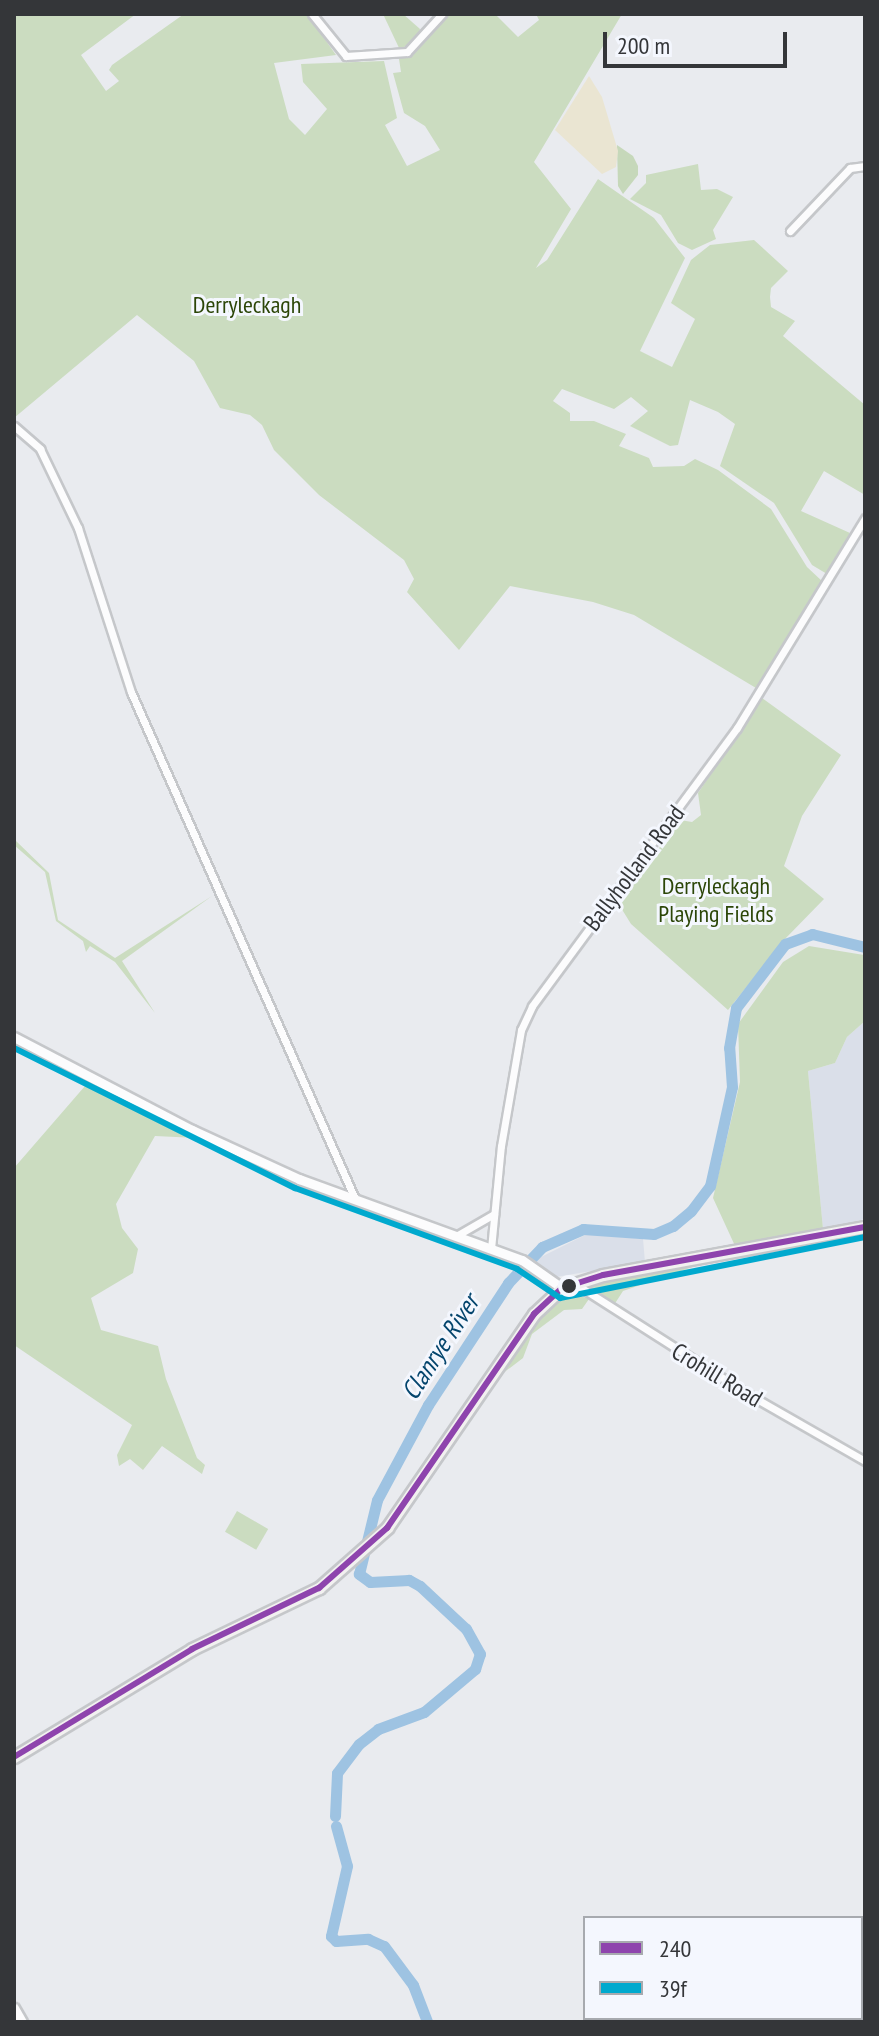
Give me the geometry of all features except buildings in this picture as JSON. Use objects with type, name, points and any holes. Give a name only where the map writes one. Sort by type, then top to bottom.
[{"type":"main road","points":[[14,1757],[192,1649],[287,1607],[319,1588],[364,1547],[415,1489],[534,1314],[562,1288],[574,1283],[865,1227]]},
{"type":"street","points":[[312,14],[346,56],[407,52],[442,14]]},
{"type":"street","points":[[790,231],[850,168],[865,166]]},
{"type":"street","points":[[14,426],[40,449],[78,528],[131,692],[355,1199]]},
{"type":"street","name":"Ballyholland Road","points":[[491,1249],[521,1030],[532,1006],[737,728],[865,518]]},
{"type":"street","points":[[14,1037],[192,1130],[355,1199],[522,1260],[562,1288]]},
{"type":"street","points":[[456,1236],[494,1214]]},
{"type":"street","name":"Crohill Road","points":[[574,1283],[741,1390],[865,1461]]},
{"type":"street","points":[[14,2008],[22,2022]]},
{"type":"shaded area","points":[[865,1021],[865,1219],[823,1229],[808,1071],[835,1063],[847,1037]]},
{"type":"shaded area","points":[[587,1234],[643,1239],[645,1262],[556,1277],[531,1262]]},
{"type":"green space","name":"Derryleckagh","points":[[14,14],[136,14],[81,55],[106,91],[119,81],[109,70],[112,65],[184,14],[307,14],[336,55],[274,63],[289,119],[305,135],[327,109],[303,82],[301,64],[384,61],[397,118],[385,125],[407,166],[440,150],[425,126],[404,113],[393,73],[401,72],[399,59],[412,53],[445,14],[495,14],[518,37],[539,20],[536,14],[622,14],[534,162],[571,209],[536,268],[547,260],[598,179],[654,218],[685,258],[640,351],[672,367],[695,319],[671,303],[691,260],[710,245],[754,240],[788,271],[771,288],[770,297],[771,307],[795,321],[783,336],[865,405],[865,495],[824,471],[801,511],[850,533],[827,574],[812,565],[774,503],[720,466],[735,424],[718,412],[690,400],[678,445],[670,446],[630,426],[648,411],[631,397],[614,409],[562,389],[553,401],[570,413],[570,421],[594,421],[626,434],[619,446],[649,458],[653,467],[684,466],[695,459],[718,470],[771,509],[807,567],[823,582],[756,688],[634,615],[593,602],[510,586],[459,650],[407,592],[414,579],[404,560],[319,495],[274,450],[262,425],[250,415],[220,408],[194,361],[137,315],[14,418]]},
{"type":"green space","points":[[383,14],[403,14],[420,29],[418,37],[400,50]]},
{"type":"green space","points":[[617,145],[633,156],[638,166],[638,175],[623,194],[618,186]]},
{"type":"green space","points":[[698,164],[701,190],[717,189],[733,197],[713,230],[716,239],[692,250],[678,243],[661,215],[630,199],[646,183],[646,175]]},
{"type":"green space","name":"Derryleckagh Playing Fields","points":[[762,698],[841,755],[802,816],[784,866],[824,899],[784,940],[728,1010],[631,924],[618,903],[680,820],[692,822],[701,815],[698,793]]},
{"type":"green space","points":[[14,839],[49,873],[58,920],[115,958],[212,896],[122,961],[155,1013],[115,962],[90,946],[86,952],[83,941],[56,921],[45,872],[14,845]]},
{"type":"green space","points":[[809,946],[864,955],[865,965],[865,1021],[847,1037],[835,1063],[808,1071],[823,1229],[736,1248],[713,1198],[740,1082],[738,1024],[783,962]]},
{"type":"green space","points":[[98,1083],[197,1138],[155,1136],[116,1204],[122,1228],[138,1249],[133,1273],[91,1298],[101,1330],[158,1346],[166,1379],[197,1458],[205,1465],[202,1474],[162,1446],[143,1470],[130,1459],[119,1466],[117,1455],[132,1425],[14,1345],[14,1168],[85,1086]]},
{"type":"green space","points":[[710,1261],[623,1291],[614,1305],[584,1286]]},
{"type":"green space","points":[[565,1291],[589,1299],[582,1309],[564,1310],[532,1334],[523,1358],[494,1380],[544,1309]]},
{"type":"green space","points":[[237,1511],[268,1529],[256,1550],[225,1532]]},
{"type":"sand","points":[[589,76],[602,97],[618,151],[616,167],[602,174],[555,130]]},
{"type":"waterway","name":"Clanrye River","points":[[335,1816],[337,1773],[359,1744],[378,1729],[424,1712],[475,1669],[480,1654],[466,1629],[420,1586],[409,1580],[370,1582],[359,1574],[377,1500],[428,1405],[508,1283],[542,1247],[583,1229],[654,1234],[673,1226],[691,1211],[710,1186],[732,1087],[729,1048],[736,1008],[785,944],[812,934],[865,947]]},
{"type":"waterway","name":"Clanrye River","points":[[336,1826],[347,1866],[331,1936],[336,1941],[368,1939],[384,1946],[413,1985],[427,2022]]},
{"type":"transit line","name":"39f","points":[[14,1048],[295,1188],[517,1269],[560,1298],[865,1237]]},
{"type":"transit line","name":"240","points":[[14,1757],[192,1649],[319,1588],[387,1528],[534,1314],[562,1288],[603,1275],[865,1227]]}]
